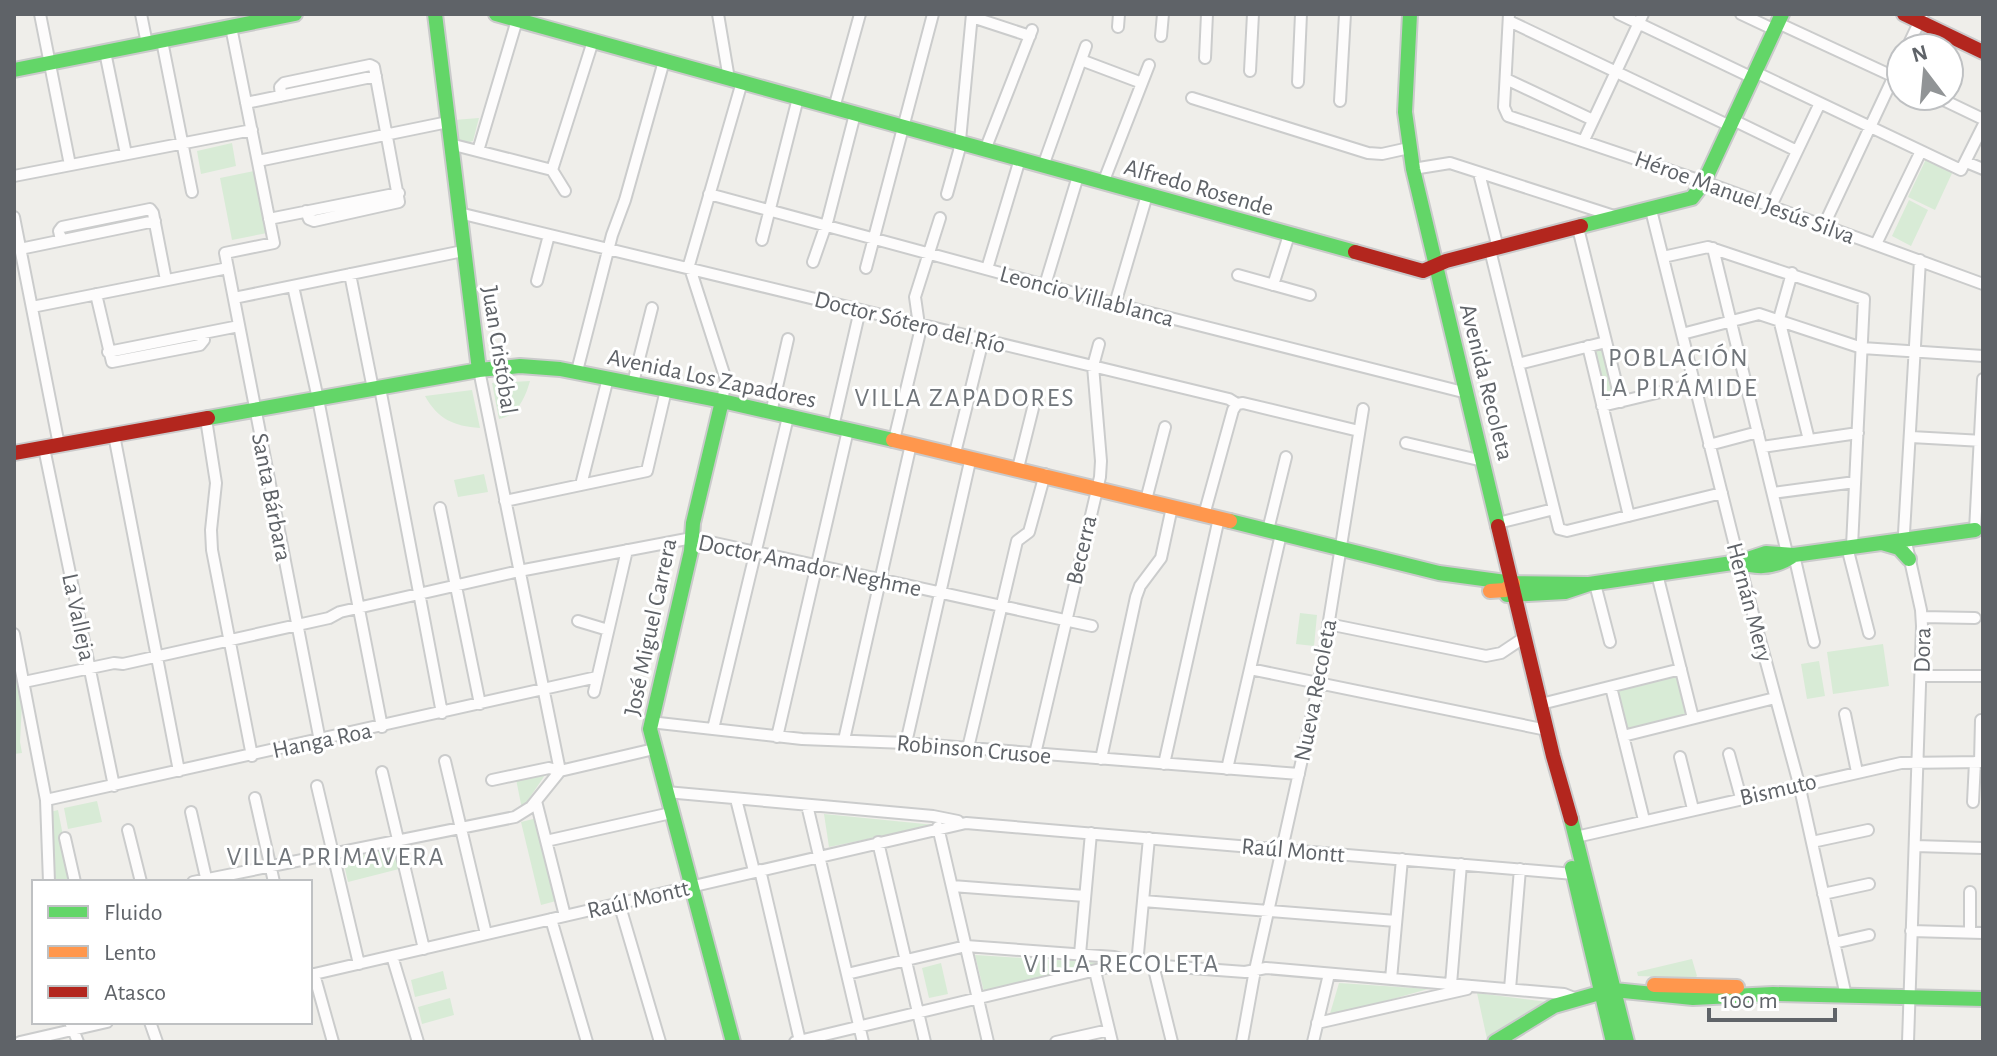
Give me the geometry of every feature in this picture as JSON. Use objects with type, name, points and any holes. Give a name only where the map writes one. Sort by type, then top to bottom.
[{"type":"main road","points":[[14,70],[231,27],[249,18],[295,14]]},
{"type":"main road","name":"Juan Cristóbal","points":[[435,14],[479,370]]},
{"type":"main road","name":"Alfredo Rosende","points":[[496,14],[517,20],[536,20],[593,41],[1416,270],[1427,270],[1494,249],[1688,201],[1704,182],[1778,22]]},
{"type":"main road","name":"Avenida Recoleta","points":[[1410,14],[1405,99],[1413,169],[1553,756],[1576,837],[1607,991],[1613,1042]]},
{"type":"main road","points":[[1904,14],[1921,18],[1983,52]]},
{"type":"main road","name":"Avenida Los Zapadores","points":[[14,453],[479,370],[520,366],[577,371],[955,453],[1514,590],[1534,584],[1592,584]]},
{"type":"main road","name":"José Miguel Carrera","points":[[722,401],[693,523],[691,551],[650,722],[654,749],[733,1042]]},
{"type":"main road","name":"Avenida Los Zapadores","points":[[1439,573],[1453,581],[1490,591],[1565,592],[1592,584],[1739,562],[1753,555],[1791,554],[1905,538],[1919,530],[1938,527],[1962,526],[1979,531]]},
{"type":"main road","points":[[1877,542],[1899,548],[1909,559]]},
{"type":"main road","name":"Avenida Recoleta","points":[[1553,756],[1556,801],[1574,874],[1607,991],[1627,1042]]},
{"type":"main road","points":[[1495,1042],[1516,1035],[1554,1006],[1607,991],[1681,996],[1773,994],[1983,999]]},
{"type":"street","points":[[40,14],[70,165]]},
{"type":"street","points":[[141,14],[154,42],[192,192]]},
{"type":"street","points":[[689,270],[736,80],[718,14]]},
{"type":"street","points":[[834,108],[860,14]]},
{"type":"street","points":[[866,268],[933,14]]},
{"type":"street","points":[[1118,27],[1119,14]]},
{"type":"street","points":[[1161,36],[1163,14]]},
{"type":"street","points":[[1205,58],[1207,14]]},
{"type":"street","points":[[1250,71],[1253,14]]},
{"type":"street","points":[[1298,82],[1301,14]]},
{"type":"street","points":[[1340,101],[1345,14]]},
{"type":"street","points":[[1619,14],[1641,19],[1754,75],[1921,151],[1964,166],[1983,169]]},
{"type":"street","points":[[1741,14],[1778,22],[1885,73]]},
{"type":"street","points":[[947,194],[959,151],[972,16],[1031,33],[985,150]]},
{"type":"street","points":[[1593,120],[1506,79],[1509,17],[1616,72],[1797,151]]},
{"type":"street","points":[[1584,140],[1641,19]]},
{"type":"street","points":[[478,151],[517,20]]},
{"type":"street","points":[[231,27],[246,103],[252,130],[269,219],[399,197],[375,71],[246,103]]},
{"type":"street","points":[[552,170],[593,41]]},
{"type":"street","points":[[1043,166],[1086,46]]},
{"type":"street","points":[[105,52],[126,154]]},
{"type":"street","points":[[1081,60],[1142,83]]},
{"type":"street","points":[[577,371],[608,249],[664,61]]},
{"type":"street","points":[[1103,183],[1149,65]]},
{"type":"street","name":"Héroe Manuel Jesús Silva","points":[[1506,79],[1506,113],[1511,117],[1704,182],[1983,284]]},
{"type":"street","points":[[762,240],[798,98]]},
{"type":"street","points":[[1192,98],[1368,153],[1382,154],[1409,148]]},
{"type":"street","points":[[1824,225],[1885,100]]},
{"type":"street","points":[[1771,206],[1820,103]]},
{"type":"street","points":[[813,262],[855,114]]},
{"type":"street","points":[[258,161],[448,122]]},
{"type":"street","points":[[1964,166],[1983,126]]},
{"type":"street","points":[[14,176],[252,130]]},
{"type":"street","points":[[450,144],[552,170],[565,191]]},
{"type":"street","points":[[1876,244],[1921,151]]},
{"type":"street","points":[[987,269],[1020,159]]},
{"type":"street","points":[[1413,169],[1447,162],[1619,217]]},
{"type":"street","points":[[1479,173],[1518,364],[1561,530],[1722,493]]},
{"type":"street","points":[[1045,285],[1078,176]]},
{"type":"street","name":"Leoncio Villablanca","points":[[709,194],[1115,304],[1467,393]]},
{"type":"street","points":[[1115,304],[1147,195]]},
{"type":"street","points":[[20,249],[61,240],[59,232],[62,227],[148,209],[153,211],[166,280]]},
{"type":"street","name":"Hernán Mery","points":[[1651,210],[1739,562],[1799,784],[1846,996]]},
{"type":"street","name":"Doctor Sótero del Río","points":[[459,213],[1229,399],[1237,404],[1359,431]]},
{"type":"street","name":"La Valleja","points":[[14,217],[20,249],[19,266],[32,307],[51,447],[89,668],[114,786]]},
{"type":"street","points":[[894,440],[920,324],[915,297],[940,218]]},
{"type":"street","name":"Santa Bárbara","points":[[269,219],[274,243],[225,253],[320,741]]},
{"type":"street","points":[[1578,228],[1621,402]]},
{"type":"street","points":[[537,281],[549,235]]},
{"type":"street","points":[[1273,285],[1289,235]]},
{"type":"street","points":[[1663,257],[1700,247],[1713,248],[1864,299],[1850,547],[1869,633]]},
{"type":"street","points":[[1713,248],[1773,493],[1814,642]]},
{"type":"street","points":[[234,298],[463,251]]},
{"type":"street","name":"Dora","points":[[1908,1042],[1922,617],[1905,538],[1920,260]]},
{"type":"street","points":[[32,307],[228,268]]},
{"type":"street","name":"José Miguel Carrera","points":[[689,270],[726,380],[722,401]]},
{"type":"street","points":[[1792,273],[1779,319],[1809,440]]},
{"type":"street","points":[[350,274],[442,713]]},
{"type":"street","points":[[1238,275],[1310,295]]},
{"type":"street","points":[[293,286],[382,727]]},
{"type":"street","points":[[96,294],[112,362],[198,345],[203,342],[204,333],[239,326]]},
{"type":"street","points":[[633,383],[652,308]]},
{"type":"street","points":[[833,427],[860,310]]},
{"type":"street","points":[[1682,334],[1759,314],[1862,348],[1983,356]]},
{"type":"street","points":[[771,413],[788,339]]},
{"type":"street","points":[[955,453],[983,340]]},
{"type":"street","points":[[1518,364],[1606,342]]},
{"type":"street","name":"Becerra","points":[[1035,754],[1101,461],[1093,366],[1099,344]]},
{"type":"street","points":[[1588,346],[1629,516]]},
{"type":"street","name":"Juan Cristóbal","points":[[479,370],[560,771]]},
{"type":"street","points":[[581,485],[608,378]]},
{"type":"street","points":[[1979,531],[1983,379]]},
{"type":"street","points":[[1602,406],[1694,384]]},
{"type":"street","points":[[505,501],[647,471],[666,390]]},
{"type":"street","points":[[1018,468],[1035,400]]},
{"type":"street","points":[[1164,764],[1211,516],[1233,410],[1237,404]]},
{"type":"street","name":"Nueva Recoleta","points":[[1242,1042],[1319,683],[1363,409]]},
{"type":"street","points":[[713,729],[788,417]]},
{"type":"street","points":[[206,419],[216,483],[211,540],[252,756]]},
{"type":"street","points":[[1146,500],[1165,427]]},
{"type":"street","points":[[777,737],[848,430]]},
{"type":"street","points":[[1709,445],[1758,432]]},
{"type":"street","points":[[1762,447],[1858,433]]},
{"type":"street","points":[[114,435],[179,771]]},
{"type":"street","points":[[1911,437],[1982,441]]},
{"type":"street","points":[[1406,443],[1483,461]]},
{"type":"street","points":[[844,740],[911,444]]},
{"type":"street","points":[[906,743],[971,457]]},
{"type":"street","points":[[1227,769],[1250,669],[1286,457]]},
{"type":"street","points":[[968,748],[1017,541],[1029,532],[1045,474]]},
{"type":"street","points":[[1773,493],[1855,482]]},
{"type":"street","points":[[1101,759],[1136,597],[1140,586],[1159,562],[1172,507]]},
{"type":"street","points":[[440,508],[480,704]]},
{"type":"street","points":[[1498,523],[1554,509]]},
{"type":"street","name":"Doctor Amador Neghme","points":[[24,682],[114,663],[123,664],[326,611],[340,612],[519,571],[692,538],[1092,626]]},
{"type":"street","points":[[594,692],[627,550]]},
{"type":"street","points":[[1657,574],[1693,718]]},
{"type":"street","points":[[1592,584],[1610,642]]},
{"type":"street","points":[[1922,617],[1975,618]]},
{"type":"street","points":[[578,621],[608,630]]},
{"type":"street","points":[[1328,624],[1483,656],[1501,653],[1525,637]]},
{"type":"street","points":[[14,634],[46,800],[49,880]]},
{"type":"street","points":[[1250,669],[1547,730]]},
{"type":"street","points":[[1541,704],[1681,669]]},
{"type":"street","points":[[1921,676],[1983,676]]},
{"type":"street","name":"Hanga Roa","points":[[46,800],[597,677]]},
{"type":"street","points":[[1611,687],[1644,820]]},
{"type":"street","points":[[1623,736],[1775,698]]},
{"type":"street","points":[[1845,714],[1857,772]]},
{"type":"street","points":[[1973,802],[1981,720]]},
{"type":"street","name":"Robinson Crusoe","points":[[650,722],[777,737],[906,743],[1299,774]]},
{"type":"street","points":[[492,780],[549,768],[560,771],[654,749]]},
{"type":"street","points":[[1729,754],[1741,798]]},
{"type":"street","points":[[1680,757],[1693,809]]},
{"type":"street","points":[[445,761],[486,934]]},
{"type":"street","name":"Bismuto","points":[[1576,837],[1857,772],[1918,761],[1979,762]]},
{"type":"street","points":[[191,812],[207,880],[515,817],[536,801],[560,771]]},
{"type":"street","points":[[382,772],[424,949]]},
{"type":"street","points":[[317,786],[359,964]]},
{"type":"street","name":"Raúl Montt","points":[[666,792],[933,816],[966,823],[1574,874]]},
{"type":"street","points":[[255,798],[274,880]]},
{"type":"street","points":[[736,799],[757,871],[797,1041],[1095,971],[1137,964],[1245,972],[1266,968],[1564,994],[1574,998]]},
{"type":"street","points":[[536,801],[565,916]]},
{"type":"street","points":[[807,805],[863,1042]]},
{"type":"street","points":[[546,841],[671,813]]},
{"type":"street","name":"Raúl Montt","points":[[312,975],[938,827],[966,823]]},
{"type":"street","points":[[938,827],[988,1042]]},
{"type":"street","points":[[128,830],[140,880]]},
{"type":"street","points":[[1812,842],[1868,830]]},
{"type":"street","points":[[1080,954],[1091,833]]},
{"type":"street","points":[[65,838],[75,880]]},
{"type":"street","points":[[1137,964],[1149,838]]},
{"type":"street","points":[[878,842],[925,1042]]},
{"type":"street","points":[[1915,846],[1983,848]]},
{"type":"street","points":[[1391,979],[1402,859]]},
{"type":"street","points":[[1451,984],[1461,864]]},
{"type":"street","points":[[1510,989],[1520,869]]},
{"type":"street","points":[[1823,894],[1869,884]]},
{"type":"street","points":[[952,886],[1085,896]]},
{"type":"street","points":[[1970,892],[1970,932]]},
{"type":"street","points":[[1143,901],[1396,921]]},
{"type":"street","points":[[619,903],[660,1042]]},
{"type":"street","points":[[551,919],[587,1042]]},
{"type":"street","points":[[1911,931],[1983,933]]},
{"type":"street","points":[[1834,943],[1869,935]]},
{"type":"street","points":[[847,974],[966,946],[1114,957],[1137,964]]},
{"type":"street","points":[[392,956],[418,1042]]},
{"type":"street","points":[[1153,965],[1172,1042]]},
{"type":"street","points":[[1095,971],[1112,1042]]},
{"type":"street","points":[[1313,1042],[1329,974]]},
{"type":"street","points":[[312,975],[333,1042]]},
{"type":"street","points":[[1317,1023],[1479,987]]},
{"type":"street","points":[[20,1042],[72,1026],[78,1042]]},
{"type":"street","points":[[1056,1042],[1109,1030]]},
{"type":"green space","points":[[479,118],[473,141],[467,143],[456,138],[454,120]]},
{"type":"green space","points":[[232,143],[236,166],[201,174],[197,151]]},
{"type":"green space","points":[[1927,157],[1954,169],[1935,210],[1908,197]]},
{"type":"green space","points":[[254,171],[267,233],[232,240],[220,178]]},
{"type":"green space","points":[[1909,200],[1928,210],[1911,246],[1892,236]]},
{"type":"green space","points":[[1603,345],[1616,399],[1606,401],[1592,352],[1594,347]]},
{"type":"green space","points":[[530,381],[516,410],[499,419],[492,383]]},
{"type":"green space","points":[[472,390],[480,428],[447,420],[425,396]]},
{"type":"green space","points":[[484,474],[488,492],[458,497],[454,480]]},
{"type":"green space","points":[[1300,613],[1317,615],[1314,646],[1296,644]]},
{"type":"green space","points":[[1883,644],[1889,686],[1833,694],[1827,652]]},
{"type":"green space","points":[[1819,661],[1825,696],[1807,699],[1801,664]]},
{"type":"green space","points":[[14,662],[22,703],[22,753],[14,754]]},
{"type":"green space","points":[[1677,673],[1688,714],[1624,731],[1613,690]]},
{"type":"green space","points":[[547,772],[522,809],[516,779]]},
{"type":"green space","points":[[97,801],[102,822],[68,829],[64,808]]},
{"type":"green space","points":[[58,810],[72,880],[53,880],[50,812]]},
{"type":"green space","points":[[824,814],[935,825],[829,847]]},
{"type":"green space","points":[[537,818],[556,901],[541,905],[521,822]]},
{"type":"green space","points":[[394,848],[399,869],[348,882],[343,860]]},
{"type":"green space","points":[[975,955],[1103,963],[984,992]]},
{"type":"green space","points":[[1692,959],[1695,978],[1638,976],[1637,972]]},
{"type":"green space","points":[[941,963],[948,994],[929,998],[922,968]]},
{"type":"green space","points":[[443,971],[447,989],[415,997],[411,980]]},
{"type":"green space","points":[[1339,983],[1428,989],[1329,1017]]},
{"type":"green space","points":[[1477,993],[1548,1002],[1487,1039]]},
{"type":"green space","points":[[450,998],[454,1015],[422,1024],[418,1007]]},
{"type":"traffic: fast","points":[[14,70],[295,14]]},
{"type":"traffic: fast","points":[[435,14],[479,370]]},
{"type":"traffic: fast","points":[[496,14],[1355,252]]},
{"type":"traffic: fast","points":[[1410,14],[1405,112],[1413,169],[1498,526]]},
{"type":"traffic: fast","points":[[1581,226],[1692,198],[1704,182],[1782,14]]},
{"type":"traffic: fast","points":[[208,418],[479,370],[520,366],[560,369],[722,401],[893,440]]},
{"type":"traffic: fast","points":[[722,401],[650,729],[733,1042]]},
{"type":"traffic: fast","points":[[1230,521],[1439,573],[1513,583],[1589,584]]},
{"type":"traffic: fast","points":[[1507,595],[1565,592],[1589,584],[1739,562],[1766,553],[1794,555],[1975,530]]},
{"type":"traffic: fast","points":[[1882,543],[1899,548],[1909,559]]},
{"type":"traffic: fast","points":[[1739,562],[1767,566],[1794,555]]},
{"type":"traffic: fast","points":[[1516,596],[1522,587],[1534,584]]},
{"type":"traffic: fast","points":[[1571,819],[1627,1042]]},
{"type":"traffic: fast","points":[[1572,868],[1613,1042]]},
{"type":"traffic: fast","points":[[1495,1042],[1554,1006],[1610,990]]},
{"type":"traffic: fast","points":[[1614,990],[1693,998],[1773,994],[1983,999]]},
{"type":"traffic: slow","points":[[893,440],[1230,521]]},
{"type":"traffic: slow","points":[[1490,591],[1505,590],[1513,583]]},
{"type":"traffic: slow","points":[[1654,985],[1737,987]]},
{"type":"traffic: jam","points":[[1904,14],[1983,52]]},
{"type":"traffic: jam","points":[[1355,252],[1423,271],[1446,261],[1581,226]]},
{"type":"traffic: jam","points":[[14,453],[208,418]]},
{"type":"traffic: jam","points":[[1498,526],[1571,819]]},
{"type":"district","name":"POBLACIÓN LA PIRÁMIDE","points":[[1679,372]]},
{"type":"district","name":"VILLA ZAPADORES","points":[[965,397]]},
{"type":"district","name":"VILLA PRIMAVERA","points":[[336,856]]},
{"type":"district","name":"VILLA RECOLETA","points":[[1122,963]]}]
